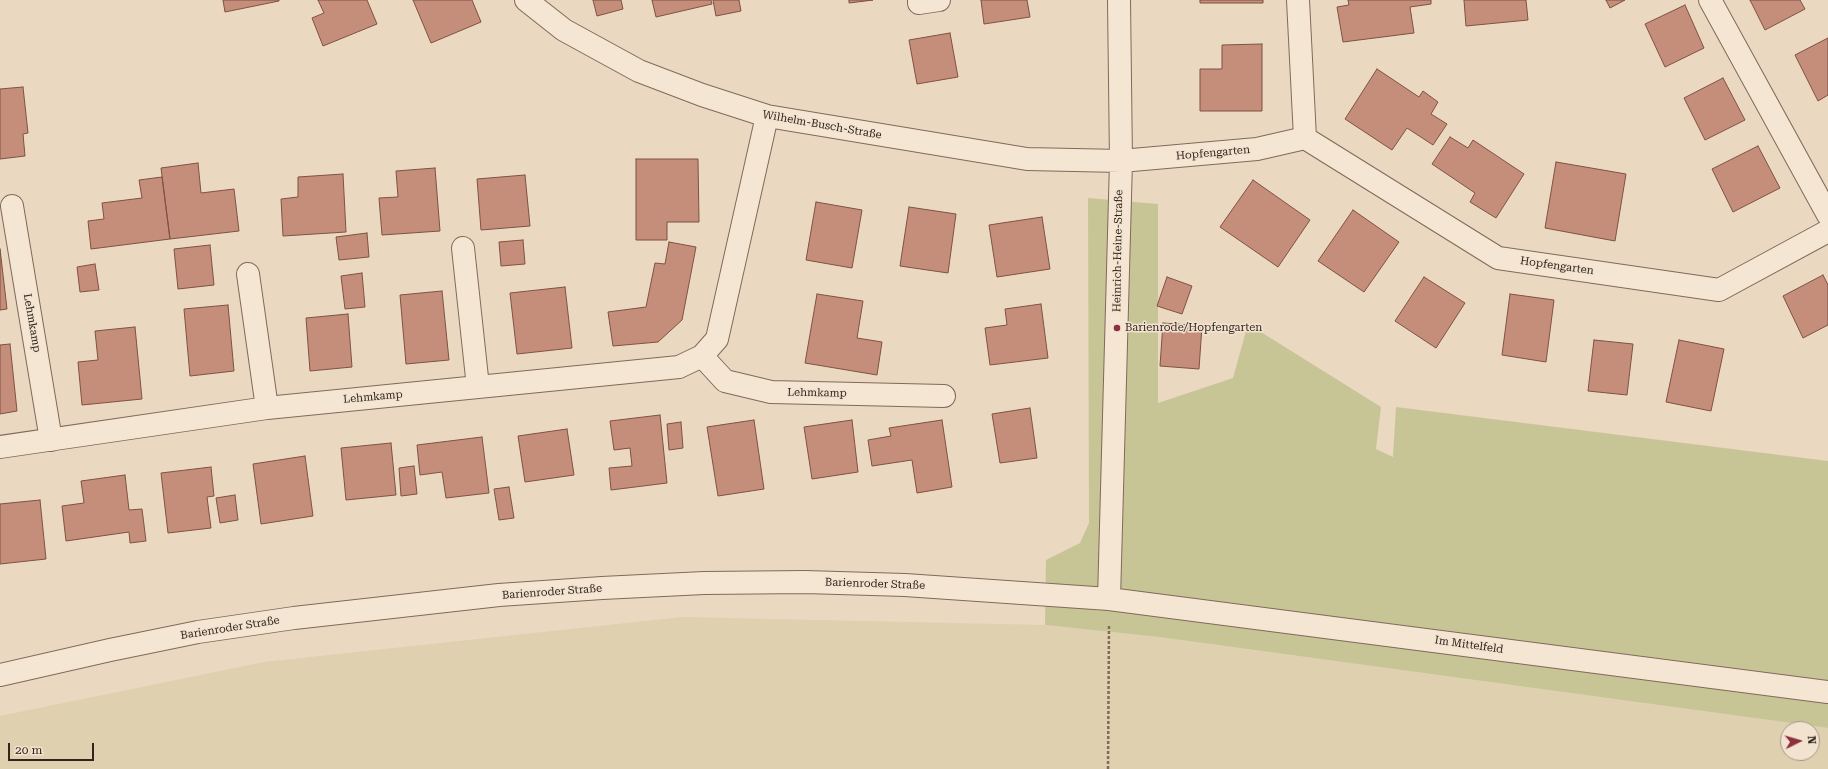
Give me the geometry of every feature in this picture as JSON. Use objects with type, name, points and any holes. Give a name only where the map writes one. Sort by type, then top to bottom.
[{"type":"street","name":"Wilhelm-Busch-Straße","points":[[526,0],[564,30],[638,71],[702,95],[766,116],[1027,158],[1121,161]]},
{"type":"street","points":[[919,0],[919,3],[939,0]]},
{"type":"street","name":"Heinrich-Heine-Straße","points":[[1109,599],[1121,161],[1119,0]]},
{"type":"street","points":[[1298,0],[1305,138]]},
{"type":"street","points":[[1710,0],[1828,214]]},
{"type":"street","name":"Lehmkamp","points":[[0,447],[266,408],[679,367],[702,356],[716,339],[766,116]]},
{"type":"street","name":"Hopfengarten","points":[[1121,161],[1257,149],[1305,138],[1498,258],[1719,290],[1828,231]]},
{"type":"street","name":"Lehmkamp","points":[[12,206],[51,440]]},
{"type":"street","points":[[463,248],[478,387]]},
{"type":"street","points":[[248,274],[266,408]]},
{"type":"street","name":"Lehmkamp","points":[[702,356],[725,381],[771,392],[944,396]]},
{"type":"street","name":"Barienroder Straße","points":[[0,675],[198,632],[294,618],[499,596],[602,588],[704,583],[805,582],[913,585],[1109,599]]},
{"type":"street","name":"Im Mittelfeld","points":[[1109,599],[1828,692]]},
{"type":"path","points":[[1108,769],[1109,599]]},
{"type":"shaded area","points":[[1088,198],[1158,204],[1158,403],[1233,378],[1248,324],[1381,407],[1376,449],[1393,457],[1396,407],[1828,461],[1828,728],[1820,727],[1820,721],[1780,721],[1159,637],[1045,625],[1046,560],[1080,543],[1089,523]]},
{"type":"shaded area","points":[[682,617],[1045,625],[1159,637],[1780,721],[1780,761],[1820,761],[1820,727],[1828,728],[1828,769],[0,769],[0,716],[264,662]]},
{"type":"building","points":[[223,0],[279,0],[279,1],[225,12]]},
{"type":"building","points":[[318,0],[367,0],[377,24],[323,46],[312,18],[324,13]]},
{"type":"building","points":[[413,0],[472,0],[481,22],[431,43]]},
{"type":"building","points":[[593,0],[621,0],[623,9],[597,16]]},
{"type":"building","points":[[652,0],[711,0],[712,4],[656,17]]},
{"type":"building","points":[[713,0],[739,0],[741,11],[716,16]]},
{"type":"building","points":[[849,0],[873,0],[849,3]]},
{"type":"building","points":[[981,0],[1027,0],[1030,17],[984,24]]},
{"type":"building","points":[[1200,0],[1263,0],[1263,3],[1200,3]]},
{"type":"building","points":[[1348,0],[1431,0],[1431,4],[1410,7],[1414,33],[1343,42],[1337,7],[1349,5]]},
{"type":"building","points":[[1464,0],[1526,0],[1528,20],[1466,26]]},
{"type":"building","points":[[1606,0],[1625,0],[1610,8]]},
{"type":"building","points":[[1750,0],[1800,0],[1805,9],[1765,30]]},
{"type":"building","points":[[1685,5],[1704,48],[1665,67],[1645,24]]},
{"type":"building","points":[[950,33],[958,77],[917,84],[909,40]]},
{"type":"building","points":[[1828,38],[1828,95],[1818,101],[1795,55]]},
{"type":"building","points":[[1262,44],[1262,111],[1200,111],[1200,69],[1222,69],[1222,45]]},
{"type":"building","points":[[1377,69],[1419,97],[1423,91],[1438,102],[1431,114],[1447,124],[1433,145],[1407,128],[1392,150],[1345,119]]},
{"type":"building","points":[[1723,78],[1745,120],[1705,140],[1684,98]]},
{"type":"building","points":[[23,87],[28,133],[23,134],[25,156],[0,159],[0,89]]},
{"type":"building","points":[[1450,137],[1468,148],[1473,140],[1524,174],[1496,218],[1470,202],[1475,193],[1432,164]]},
{"type":"building","points":[[1758,146],[1780,188],[1733,212],[1712,169]]},
{"type":"building","points":[[636,159],[698,159],[699,222],[667,222],[667,240],[636,240]]},
{"type":"building","points":[[1556,162],[1626,174],[1615,241],[1545,228]]},
{"type":"building","points":[[198,163],[201,193],[234,189],[239,231],[170,239],[161,168]]},
{"type":"building","points":[[435,168],[440,231],[382,235],[379,198],[398,197],[396,171]]},
{"type":"building","points":[[343,174],[346,232],[283,236],[281,199],[298,197],[298,177]]},
{"type":"building","points":[[525,175],[530,226],[481,230],[477,179]]},
{"type":"building","points":[[162,177],[170,239],[91,249],[88,221],[104,219],[102,203],[142,198],[139,180]]},
{"type":"building","points":[[1253,180],[1310,220],[1278,267],[1220,227]]},
{"type":"building","points":[[816,202],[862,210],[852,268],[806,260]]},
{"type":"building","points":[[909,207],[956,214],[948,273],[900,266]]},
{"type":"building","points":[[1353,210],[1399,242],[1364,292],[1318,261]]},
{"type":"building","points":[[1042,217],[1050,269],[997,277],[989,225]]},
{"type":"building","points":[[367,233],[369,257],[339,260],[336,237]]},
{"type":"building","points":[[523,240],[525,264],[501,266],[499,242]]},
{"type":"building","points":[[669,242],[696,247],[682,320],[658,342],[613,346],[608,312],[646,307],[655,263],[665,264]]},
{"type":"building","points":[[210,245],[214,285],[178,289],[174,249]]},
{"type":"building","points":[[0,249],[7,309],[0,310]]},
{"type":"building","points":[[95,264],[99,290],[80,292],[77,267]]},
{"type":"building","points":[[362,273],[365,307],[345,309],[341,276]]},
{"type":"building","points":[[1823,275],[1828,285],[1828,325],[1803,338],[1783,296]]},
{"type":"building","points":[[1167,277],[1192,286],[1182,314],[1157,306]]},
{"type":"building","points":[[1424,277],[1465,303],[1436,348],[1395,321]]},
{"type":"building","points":[[565,287],[572,348],[517,354],[510,293]]},
{"type":"building","points":[[442,291],[449,360],[406,364],[400,295]]},
{"type":"building","points":[[817,294],[863,301],[857,338],[882,342],[877,375],[805,363]]},
{"type":"building","points":[[1510,294],[1554,300],[1546,362],[1502,355]]},
{"type":"building","points":[[1041,304],[1048,358],[990,365],[985,328],[1007,325],[1005,309]]},
{"type":"building","points":[[228,305],[234,371],[190,376],[184,309]]},
{"type":"building","points":[[348,314],[352,367],[310,371],[306,318]]},
{"type":"building","points":[[1163,323],[1202,326],[1199,369],[1160,366]]},
{"type":"building","points":[[135,327],[142,399],[82,405],[78,362],[98,360],[95,331]]},
{"type":"building","points":[[1594,340],[1633,344],[1627,395],[1588,391]]},
{"type":"building","points":[[1679,340],[1724,349],[1711,411],[1666,402]]},
{"type":"building","points":[[10,344],[17,411],[0,414],[0,345]]},
{"type":"building","points":[[1030,408],[1037,458],[1000,463],[992,414]]},
{"type":"building","points":[[660,415],[667,483],[611,490],[609,468],[632,466],[630,448],[614,450],[610,421]]},
{"type":"building","points":[[754,420],[764,489],[718,496],[707,427]]},
{"type":"building","points":[[852,420],[858,472],[812,479],[804,427]]},
{"type":"building","points":[[942,420],[952,487],[917,493],[912,460],[872,466],[868,440],[891,436],[889,428]]},
{"type":"building","points":[[681,422],[683,448],[669,450],[667,424]]},
{"type":"building","points":[[567,429],[574,475],[525,482],[518,436]]},
{"type":"building","points":[[482,437],[489,493],[446,498],[442,472],[420,475],[417,445]]},
{"type":"building","points":[[391,443],[396,495],[346,500],[341,448]]},
{"type":"building","points":[[305,456],[313,516],[261,524],[253,464]]},
{"type":"building","points":[[414,466],[417,494],[401,496],[399,468]]},
{"type":"building","points":[[211,467],[214,496],[207,497],[211,528],[168,533],[161,473]]},
{"type":"building","points":[[125,475],[129,510],[142,509],[146,541],[130,543],[129,532],[66,541],[62,506],[84,503],[81,481]]},
{"type":"building","points":[[509,487],[514,518],[499,520],[494,489]]},
{"type":"building","points":[[235,495],[238,520],[220,523],[216,498]]},
{"type":"building","points":[[40,500],[46,559],[0,564],[0,504]]},
{"type":"place","name":"Barienrode/Hopfengarten","points":[[1117,328]]}]
